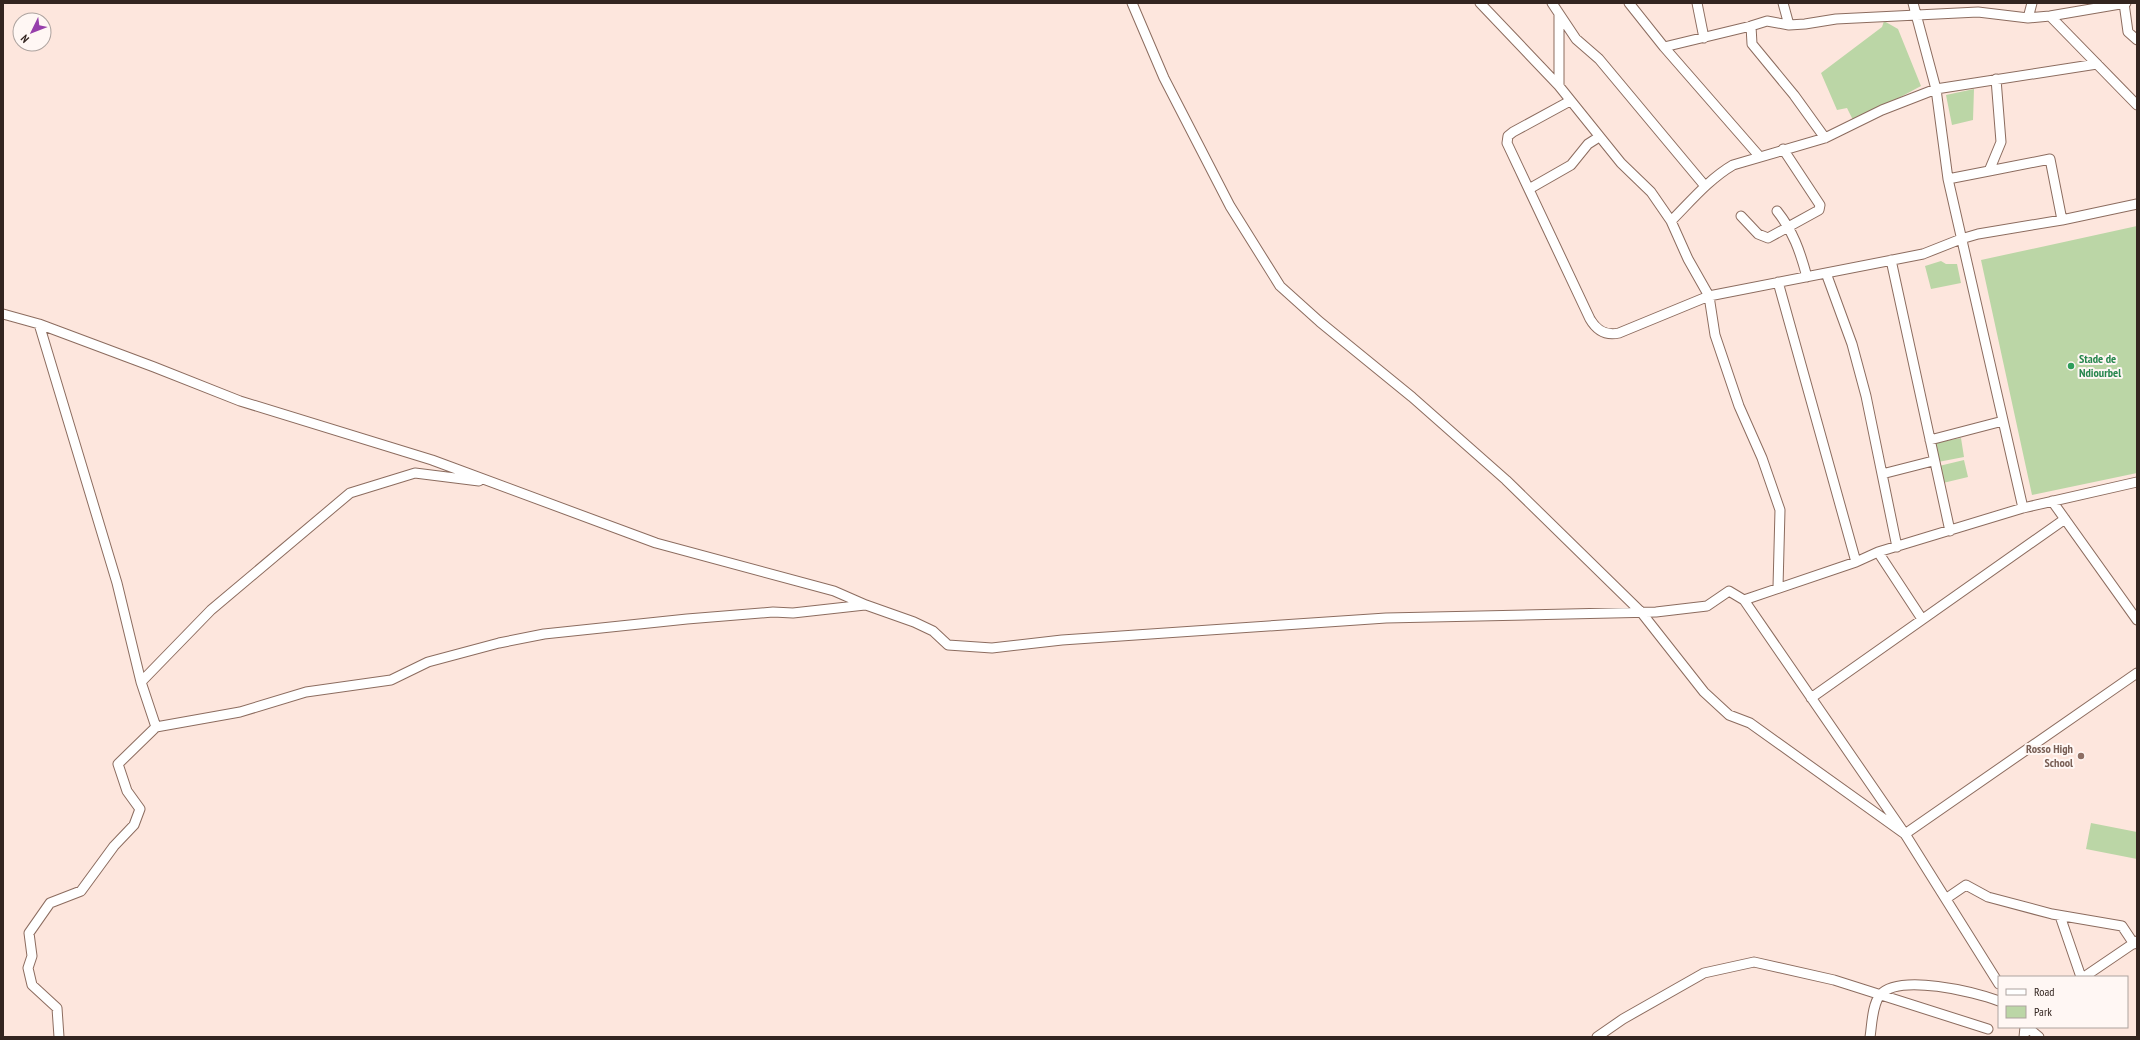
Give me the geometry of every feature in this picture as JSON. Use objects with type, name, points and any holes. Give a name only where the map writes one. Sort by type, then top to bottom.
[{"type":"street","points":[[1132,3],[1164,78],[1230,206],[1280,286],[1320,322],[1412,397],[1506,480],[1641,612],[1704,692],[1730,715],[1750,723],[1905,834]]},
{"type":"street","points":[[1480,3],[1559,86],[1621,163],[1651,192],[1671,221],[1688,259],[1709,296],[1715,335],[1739,406],[1762,458],[1780,510],[1778,587]]},
{"type":"street","points":[[1552,3],[1576,39],[1599,59],[1705,186]]},
{"type":"street","points":[[1629,3],[1664,47],[1760,156]]},
{"type":"street","points":[[1697,3],[1704,38]]},
{"type":"street","points":[[1782,3],[1788,25]]},
{"type":"street","points":[[1913,3],[1936,88],[1948,180],[2023,508]]},
{"type":"street","points":[[2028,18],[2032,3]]},
{"type":"street","points":[[1664,47],[1767,21],[1788,25],[1805,24],[1836,19],[1917,16],[1978,8],[2028,18],[2050,16],[2125,3],[2128,32],[2137,40]]},
{"type":"street","points":[[1559,14],[1559,86]]},
{"type":"street","points":[[2050,16],[2137,105]]},
{"type":"street","points":[[1752,26],[1752,44],[1794,95],[1825,138]]},
{"type":"street","points":[[1671,221],[1705,186],[1721,172],[1733,165],[1783,149],[1825,138],[1882,110],[1936,88],[2097,64]]},
{"type":"street","points":[[1989,171],[2001,142],[1996,79]]},
{"type":"street","points":[[1570,101],[1513,132],[1508,136],[1507,143],[1590,319],[1599,330],[1612,335],[1709,296],[1891,260],[1932,251],[1961,239],[2137,204]]},
{"type":"street","points":[[1529,189],[1571,165],[1588,144],[1599,137]]},
{"type":"street","points":[[1741,216],[1758,234],[1765,238],[1790,227],[1818,211],[1820,206],[1783,149]]},
{"type":"street","points":[[1948,180],[2050,160],[2062,220]]},
{"type":"street","points":[[1777,211],[1790,227],[1796,239],[1807,277]]},
{"type":"street","points":[[1891,260],[1950,531]]},
{"type":"street","points":[[1826,273],[1852,344],[1866,396],[1897,547]]},
{"type":"street","points":[[1778,282],[1856,562]]},
{"type":"street","points":[[3,314],[39,324],[154,366],[240,401],[432,460],[656,543],[834,591],[927,628],[933,631],[948,645],[992,648],[1062,640],[1386,618],[1641,612],[1707,606],[1729,591],[1744,600],[1905,834],[1947,898],[1998,982]]},
{"type":"street","points":[[39,324],[117,583],[142,682],[156,727]]},
{"type":"street","points":[[1930,440],[2003,421]]},
{"type":"street","points":[[1882,474],[1934,461]]},
{"type":"street","points":[[142,682],[211,610],[350,492],[415,473],[494,483]]},
{"type":"street","points":[[1744,600],[1778,587],[1856,562],[1878,552],[2023,508],[2137,482]]},
{"type":"street","points":[[2052,501],[2137,620]]},
{"type":"street","points":[[1811,698],[2065,519]]},
{"type":"street","points":[[1878,552],[1922,619]]},
{"type":"street","points":[[59,1037],[57,1008],[32,985],[28,968],[32,956],[29,934],[50,903],[81,891],[114,846],[134,825],[140,809],[127,791],[118,764],[156,727],[240,712],[306,692],[391,680],[428,662],[544,634],[686,619],[773,612],[793,613],[866,605]]},
{"type":"street","points":[[1905,834],[2137,673]]},
{"type":"street","points":[[1947,898],[1966,885],[1988,897],[2060,916],[2122,926],[2135,942],[2084,976]]},
{"type":"street","points":[[2060,916],[2083,976]]},
{"type":"street","points":[[1597,1037],[1623,1019],[1704,973],[1754,962],[1834,980],[1988,1029]]},
{"type":"street","points":[[1870,1037],[1874,1009],[1880,995],[1895,987],[1943,988],[1985,996],[1998,1001]]},
{"type":"street","points":[[2027,1028],[2039,1037]]},
{"type":"green space","points":[[1884,21],[1898,29],[1921,86],[1854,122],[1847,108],[1837,110],[1821,73],[1882,27]]},
{"type":"green space","points":[[1974,89],[1973,120],[1952,125],[1946,95]]},
{"type":"green space","name":"Stade de Ndiourbel","points":[[2137,226],[2137,473],[2032,495],[1981,260]]},
{"type":"green space","points":[[1941,261],[1946,264],[1957,264],[1961,283],[1931,289],[1925,266]]},
{"type":"green space","points":[[1961,438],[1964,457],[1938,462],[1934,443]]},
{"type":"green space","points":[[1964,460],[1968,477],[1943,483],[1939,466]]},
{"type":"green space","points":[[2091,823],[2137,832],[2137,859],[2086,849]]},
{"type":"place","name":"Stade de Ndiourbel","points":[[2071,366]]},
{"type":"place","name":"Rosso High School","points":[[2081,756]]}]
